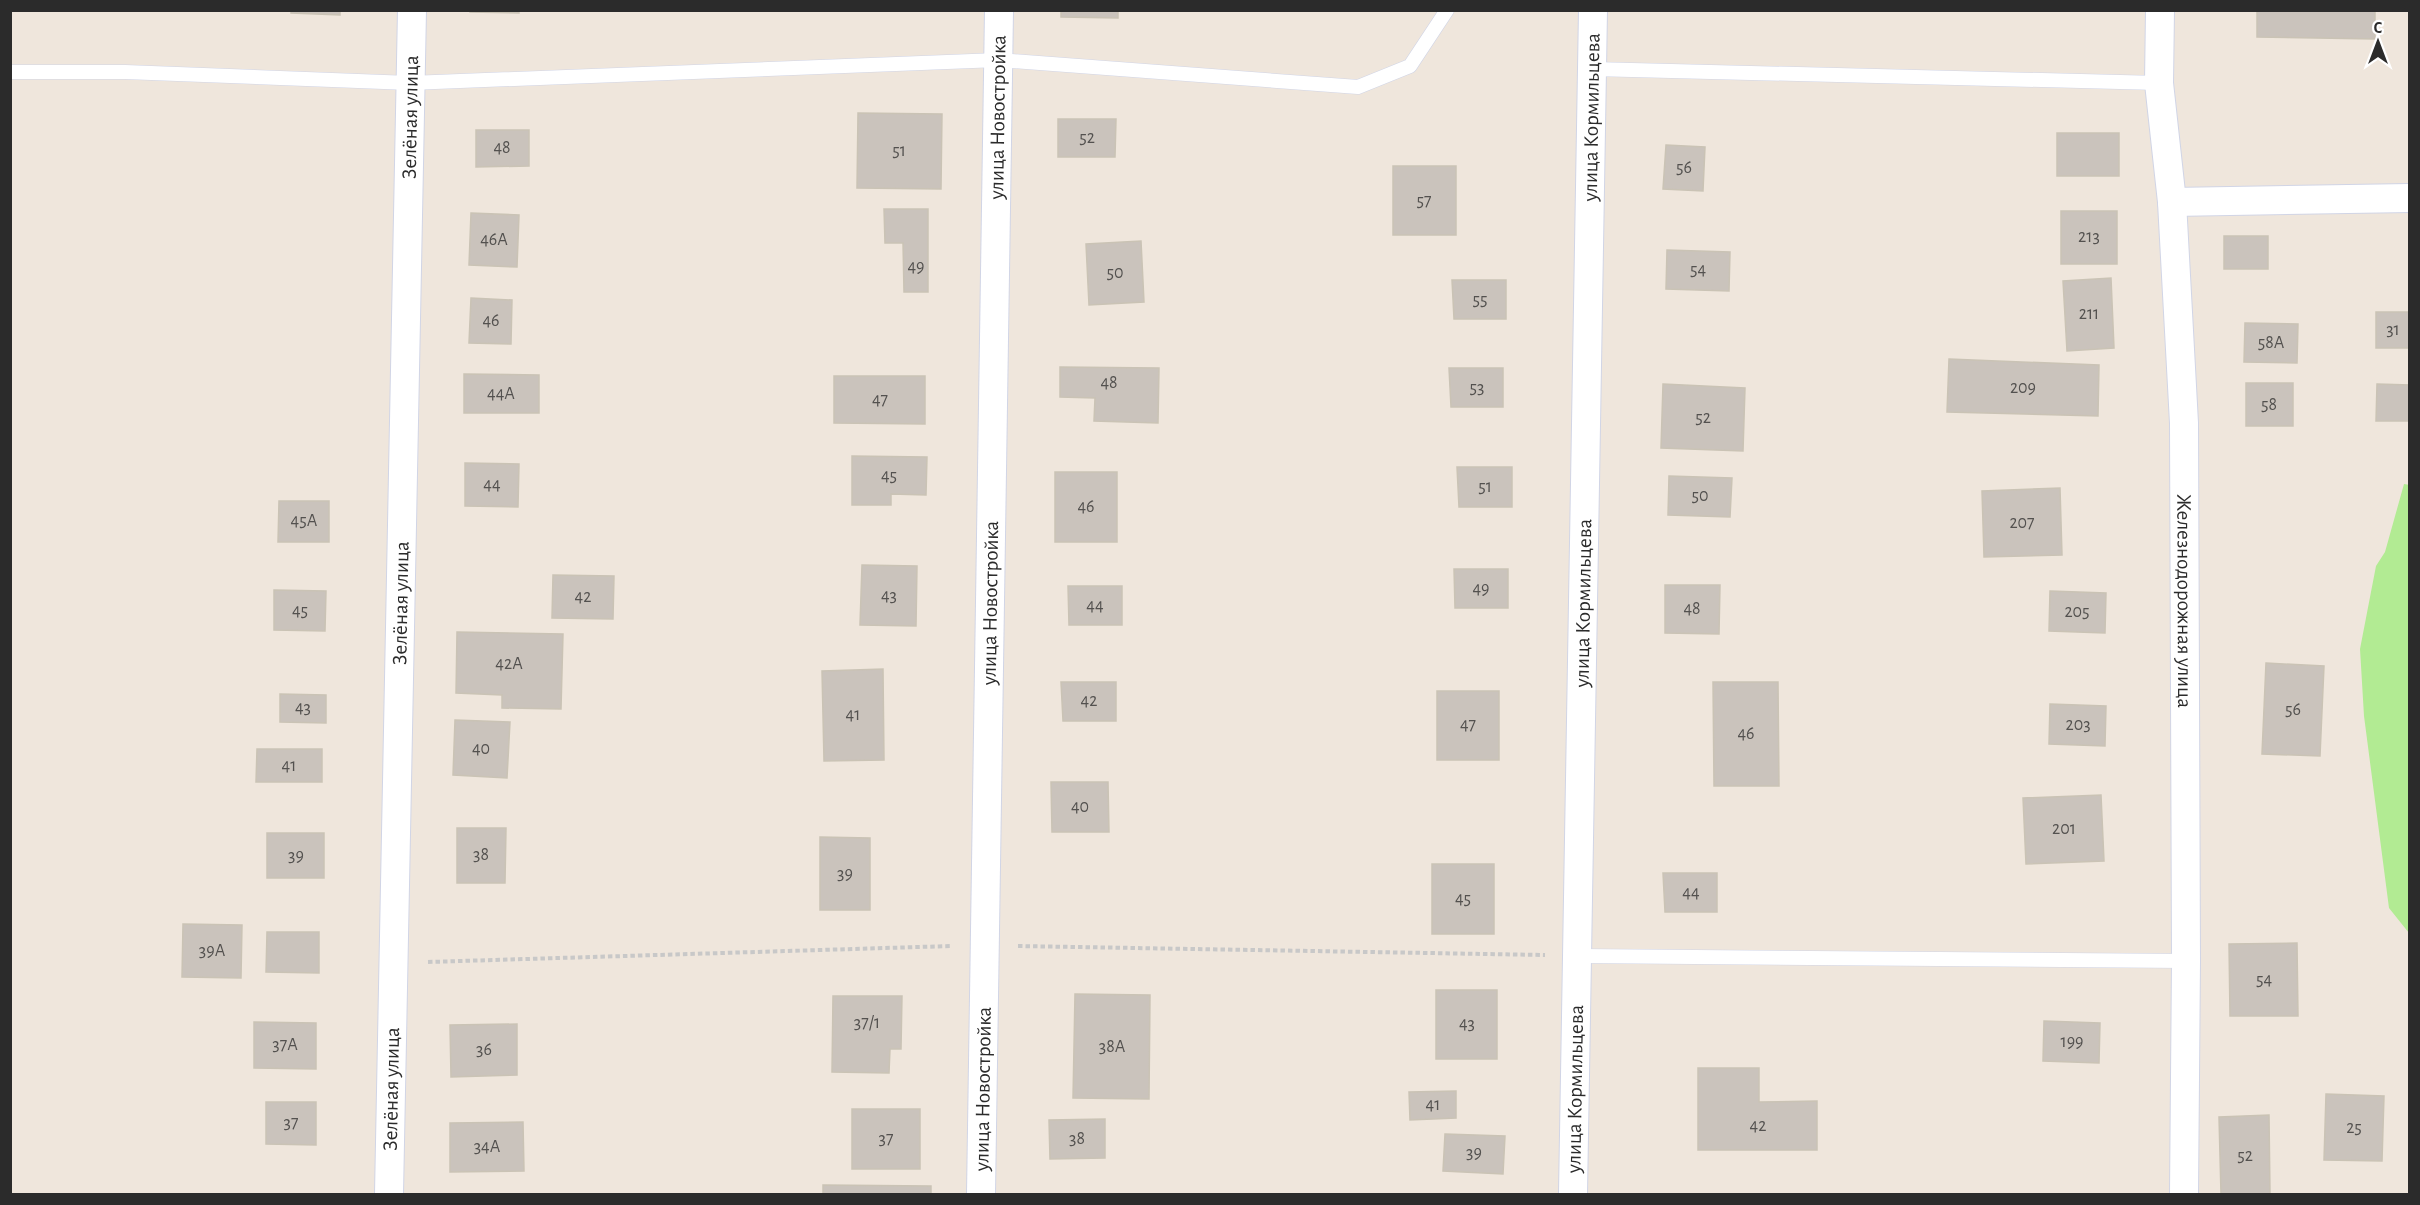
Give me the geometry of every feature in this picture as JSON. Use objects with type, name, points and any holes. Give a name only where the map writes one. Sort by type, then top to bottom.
[{"type":"street","name":"Зелёная улица","points":[[389,1194],[412,10]]},
{"type":"street","name":"улица Новостройка","points":[[981,1194],[999,10]]},
{"type":"street","name":"улица Кормильцева","points":[[1573,1194],[1579,956],[1593,10]]},
{"type":"street","name":"Железнодорожная улица","points":[[2160,10],[2159,83],[2172,202],[2184,423],[2186,961],[2184,1194]]},
{"type":"street","points":[[2172,202],[2409,198]]},
{"type":"lane","points":[[10,72],[124,72],[410,83],[998,60],[1359,87],[1410,66],[1447,10]]},
{"type":"lane","points":[[1592,69],[2159,83]]},
{"type":"lane","points":[[1579,956],[2186,961]]},
{"type":"green space","points":[[2404,484],[2410,485],[2409,933],[2389,908],[2364,716],[2360,649],[2376,566],[2385,552]]},
{"type":"building","points":[[291,10],[340,10],[340,15],[291,13]]},
{"type":"building","points":[[470,10],[519,10],[519,13],[470,12]]},
{"type":"building","points":[[1061,10],[1118,10],[1118,18],[1061,17]]},
{"type":"building","points":[[2257,10],[2375,10],[2375,39],[2257,37]]},
{"type":"building","points":[[858,113],[942,114],[941,189],[857,188]]},
{"type":"building","points":[[1058,119],[1116,119],[1115,157],[1058,157]]},
{"type":"building","points":[[476,130],[529,130],[529,166],[476,167]]},
{"type":"building","points":[[2057,133],[2119,133],[2119,176],[2057,176]]},
{"type":"building","points":[[1666,145],[1705,147],[1703,191],[1663,189]]},
{"type":"building","points":[[1393,166],[1456,166],[1456,235],[1393,235]]},
{"type":"building","points":[[884,209],[928,209],[928,292],[904,292],[903,243],[885,243]]},
{"type":"building","points":[[2061,211],[2117,211],[2117,264],[2061,264]]},
{"type":"building","points":[[471,213],[519,215],[517,267],[469,265]]},
{"type":"building","points":[[2224,236],[2268,236],[2268,269],[2224,269]]},
{"type":"building","points":[[1141,241],[1144,302],[1089,305],[1086,244]]},
{"type":"building","points":[[1667,250],[1730,252],[1729,291],[1666,289]]},
{"type":"building","points":[[2111,278],[2114,348],[2067,351],[2063,281]]},
{"type":"building","points":[[1452,280],[1506,280],[1506,319],[1454,319]]},
{"type":"building","points":[[471,298],[512,300],[511,344],[469,343]]},
{"type":"building","points":[[2376,312],[2410,312],[2410,348],[2376,348]]},
{"type":"building","points":[[2245,323],[2298,324],[2297,363],[2244,362]]},
{"type":"building","points":[[1949,359],[2099,365],[2098,416],[1947,412]]},
{"type":"building","points":[[1060,367],[1159,368],[1158,423],[1094,421],[1095,398],[1060,397]]},
{"type":"building","points":[[1449,368],[1503,368],[1503,407],[1451,407]]},
{"type":"building","points":[[464,374],[539,375],[539,413],[464,413]]},
{"type":"building","points":[[834,376],[925,376],[925,424],[834,423]]},
{"type":"building","points":[[2246,383],[2293,383],[2293,426],[2246,426]]},
{"type":"building","points":[[1663,384],[1745,388],[1743,451],[1661,448]]},
{"type":"building","points":[[2377,384],[2410,385],[2410,421],[2376,421]]},
{"type":"building","points":[[852,456],[927,457],[926,495],[891,494],[891,505],[852,505]]},
{"type":"building","points":[[465,463],[519,464],[518,507],[465,506]]},
{"type":"building","points":[[1457,467],[1512,467],[1512,507],[1459,507]]},
{"type":"building","points":[[1055,472],[1117,472],[1117,542],[1055,542]]},
{"type":"building","points":[[1669,476],[1732,478],[1730,517],[1668,515]]},
{"type":"building","points":[[2060,488],[2062,555],[1984,557],[1982,491]]},
{"type":"building","points":[[279,501],[329,501],[329,542],[278,542]]},
{"type":"building","points":[[862,565],[917,566],[916,626],[860,625]]},
{"type":"building","points":[[1454,569],[1508,569],[1508,608],[1455,608]]},
{"type":"building","points":[[553,575],[614,576],[613,619],[552,618]]},
{"type":"building","points":[[1665,585],[1720,585],[1719,634],[1665,633]]},
{"type":"building","points":[[1068,586],[1122,586],[1122,625],[1069,625]]},
{"type":"building","points":[[274,590],[326,591],[325,631],[274,630]]},
{"type":"building","points":[[2050,591],[2106,593],[2105,633],[2049,631]]},
{"type":"building","points":[[457,632],[563,634],[561,709],[502,708],[502,695],[456,693]]},
{"type":"building","points":[[2266,663],[2324,666],[2320,756],[2262,754]]},
{"type":"building","points":[[883,669],[884,760],[824,761],[822,671]]},
{"type":"building","points":[[1061,682],[1116,682],[1116,721],[1063,721]]},
{"type":"building","points":[[1713,682],[1778,682],[1779,786],[1714,786]]},
{"type":"building","points":[[1437,691],[1499,691],[1499,760],[1437,760]]},
{"type":"building","points":[[280,694],[326,695],[326,723],[280,722]]},
{"type":"building","points":[[2050,704],[2106,706],[2105,746],[2049,744]]},
{"type":"building","points":[[455,720],[510,722],[507,778],[453,775]]},
{"type":"building","points":[[257,749],[322,749],[322,782],[256,782]]},
{"type":"building","points":[[1051,782],[1108,782],[1109,832],[1052,832]]},
{"type":"building","points":[[2101,795],[2104,861],[2026,864],[2023,798]]},
{"type":"building","points":[[457,828],[506,828],[505,883],[457,883]]},
{"type":"building","points":[[267,833],[324,833],[324,878],[267,878]]},
{"type":"building","points":[[820,837],[870,838],[870,910],[820,910]]},
{"type":"building","points":[[1432,864],[1494,864],[1494,934],[1432,934]]},
{"type":"building","points":[[1663,873],[1717,873],[1717,912],[1665,912]]},
{"type":"building","points":[[183,924],[242,925],[241,978],[182,977]]},
{"type":"building","points":[[267,932],[319,932],[319,973],[266,972]]},
{"type":"building","points":[[2297,943],[2298,1016],[2230,1016],[2229,944]]},
{"type":"building","points":[[1436,990],[1497,990],[1497,1059],[1436,1059]]},
{"type":"building","points":[[1075,994],[1150,995],[1149,1099],[1073,1098]]},
{"type":"building","points":[[833,996],[902,996],[901,1049],[890,1049],[889,1073],[832,1072]]},
{"type":"building","points":[[2044,1021],[2100,1023],[2099,1063],[2043,1061]]},
{"type":"building","points":[[254,1022],[316,1023],[316,1069],[254,1068]]},
{"type":"building","points":[[517,1024],[517,1075],[451,1077],[450,1025]]},
{"type":"building","points":[[1698,1068],[1759,1068],[1759,1102],[1817,1101],[1817,1150],[1698,1150]]},
{"type":"building","points":[[1456,1091],[1456,1118],[1410,1120],[1409,1092]]},
{"type":"building","points":[[2326,1094],[2384,1096],[2382,1161],[2324,1160]]},
{"type":"building","points":[[266,1102],[316,1102],[316,1145],[266,1144]]},
{"type":"building","points":[[852,1109],[920,1109],[920,1169],[852,1169]]},
{"type":"building","points":[[2269,1115],[2270,1194],[2221,1194],[2219,1117]]},
{"type":"building","points":[[1105,1119],[1105,1158],[1050,1159],[1049,1120]]},
{"type":"building","points":[[523,1122],[524,1171],[450,1172],[450,1123]]},
{"type":"building","points":[[1445,1134],[1505,1136],[1503,1174],[1443,1171]]},
{"type":"building","points":[[823,1185],[931,1186],[931,1194],[823,1194]]}]
